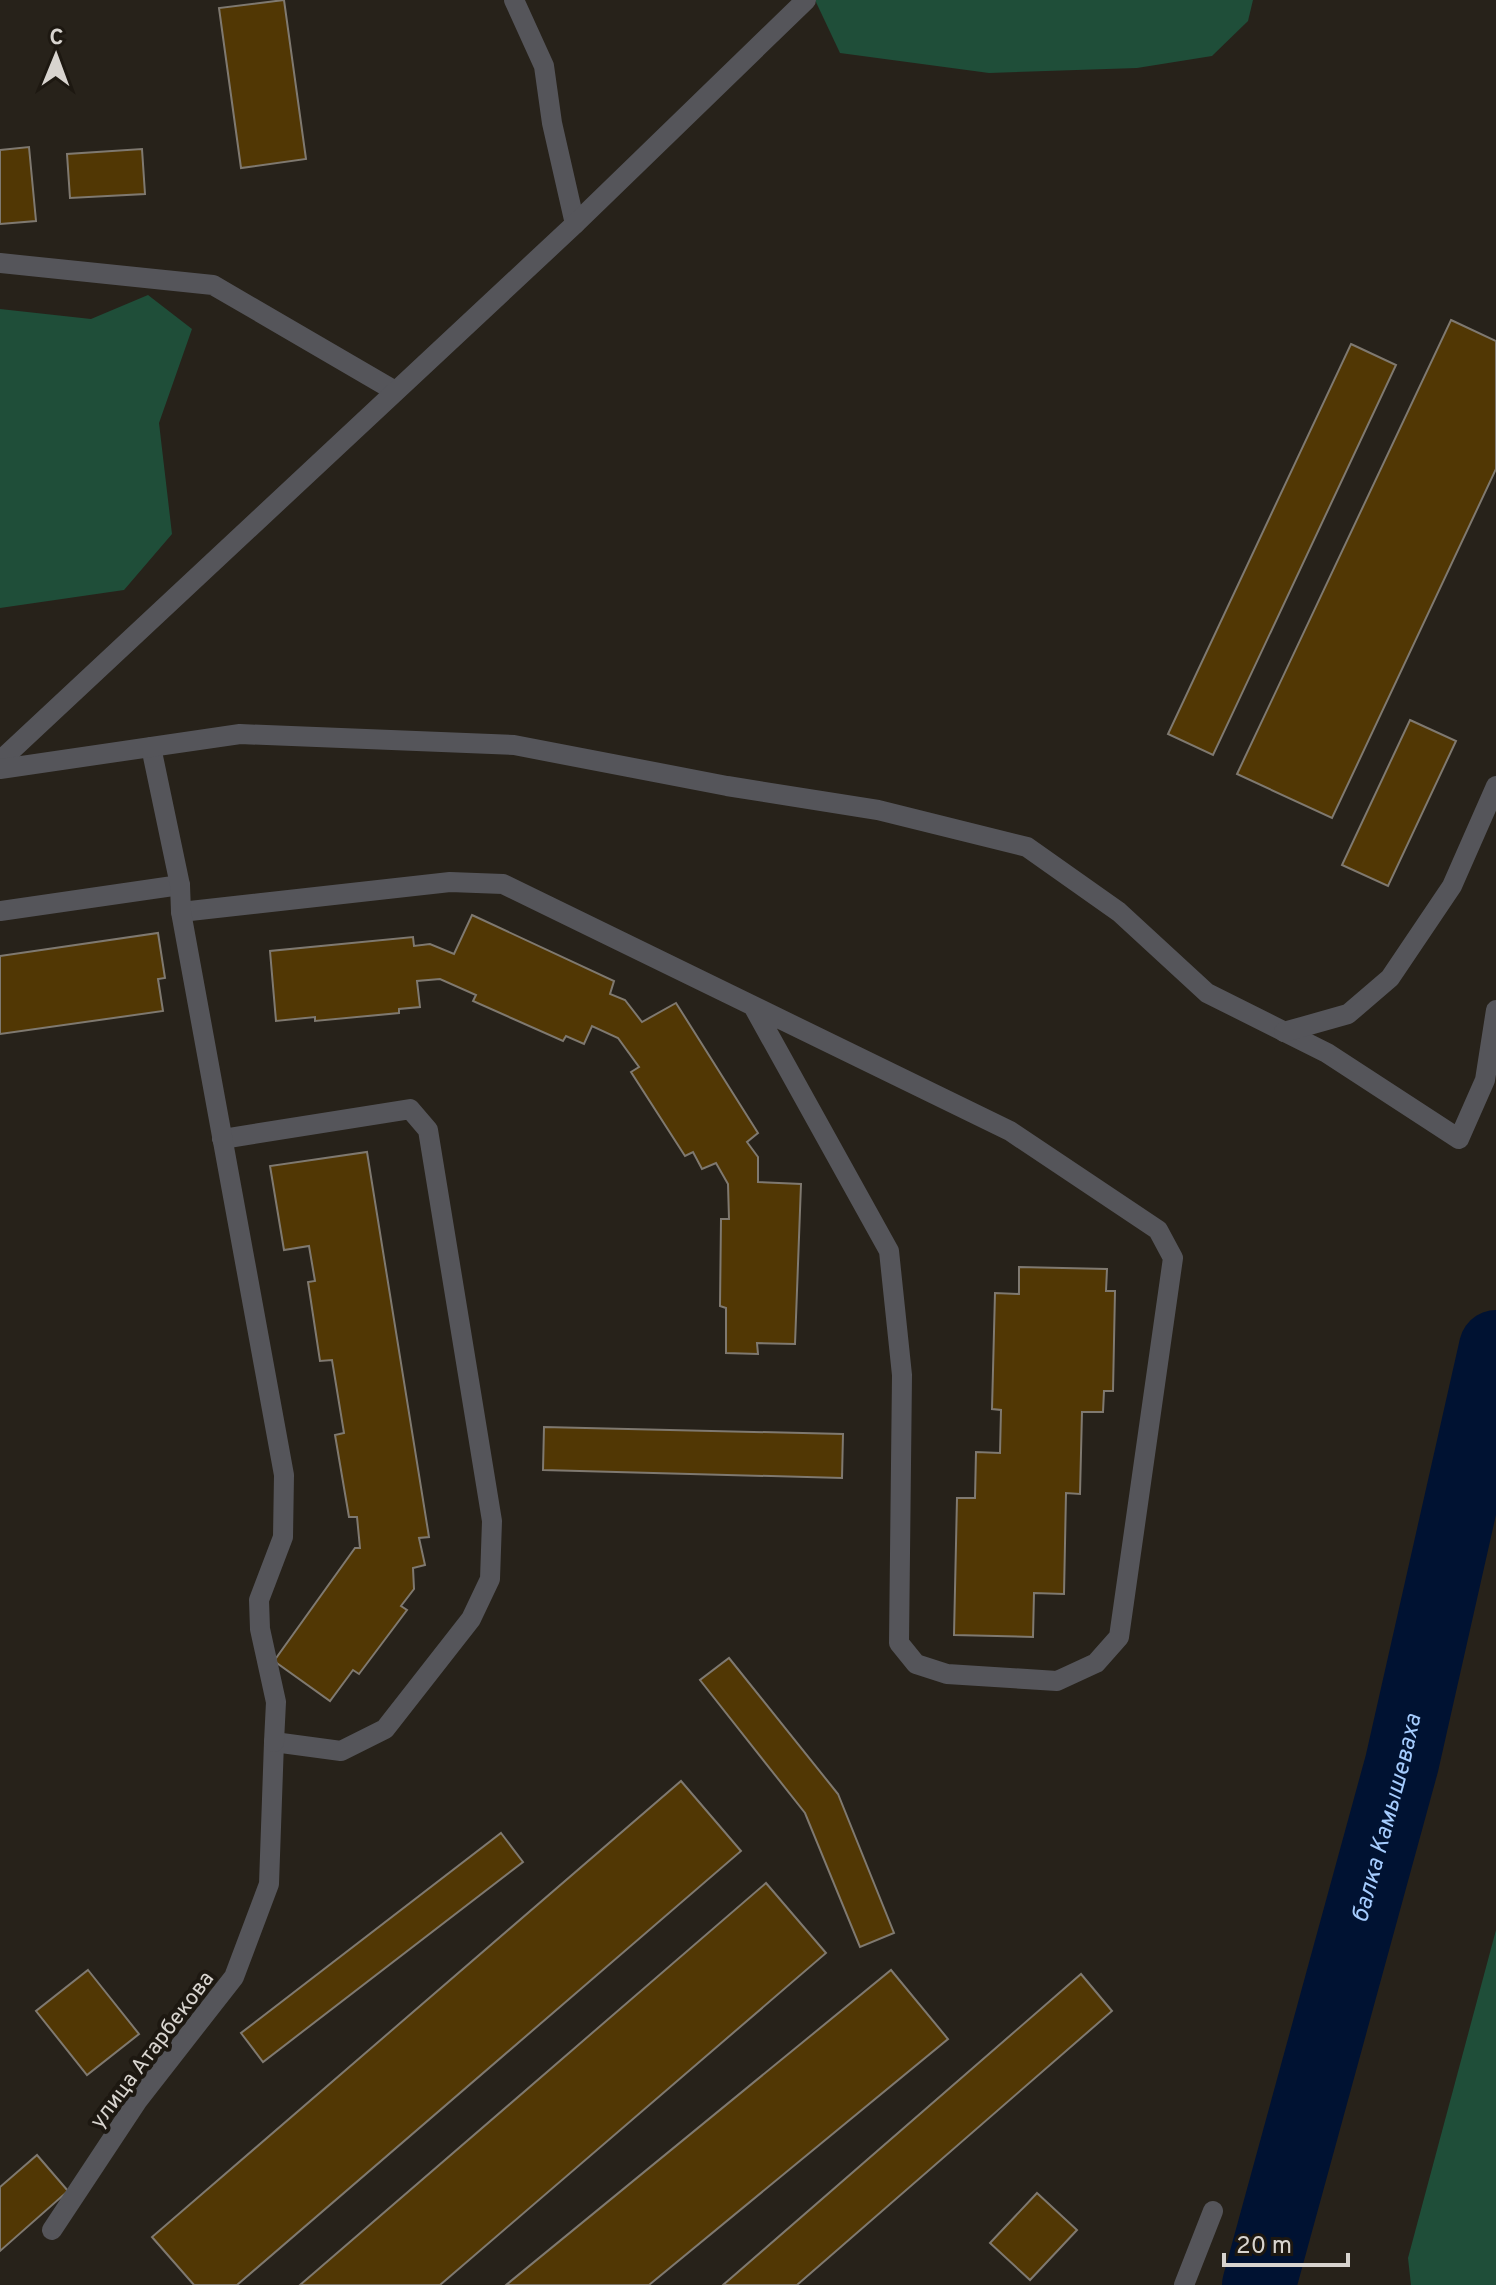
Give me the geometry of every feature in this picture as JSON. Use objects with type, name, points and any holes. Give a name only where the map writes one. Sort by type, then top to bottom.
[{"type":"street","points":[[514,0],[544,66],[552,123],[575,224]]},
{"type":"street","points":[[0,761],[575,224],[806,0]]},
{"type":"street","points":[[0,263],[213,285],[395,391]]},
{"type":"street","points":[[0,769],[240,734],[514,745],[727,786],[878,810],[1027,847],[1119,912],[1207,993],[1327,1053],[1459,1139],[1485,1080],[1496,1010]]},
{"type":"street","name":"улица Атарбекова","points":[[52,2230],[138,2100],[234,1977],[269,1884],[276,1702],[260,1629],[259,1600],[283,1537],[284,1475],[181,912],[180,885],[151,747]]},
{"type":"street","points":[[1284,1032],[1348,1014],[1390,978],[1452,886],[1496,786]]},
{"type":"street","points":[[181,912],[450,882],[503,884],[1010,1131],[1158,1230],[1173,1258],[1119,1637],[1096,1663],[1057,1681],[947,1674],[916,1664],[899,1643],[902,1375],[889,1251],[753,1006]]},
{"type":"street","points":[[0,911],[180,885]]},
{"type":"street","points":[[222,1139],[410,1109],[428,1130],[492,1521],[490,1579],[471,1619],[385,1729],[341,1751],[274,1742]]},
{"type":"street","points":[[1184,2285],[1213,2211]]},
{"type":"green space","points":[[815,0],[1253,0],[1248,21],[1212,56],[1137,68],[989,73],[840,53]]},
{"type":"green space","points":[[148,295],[192,329],[159,423],[172,534],[124,590],[0,608],[0,309],[91,319]]},
{"type":"green space","points":[[1496,1930],[1496,2285],[1411,2285],[1408,2258]]},
{"type":"building","points":[[284,0],[306,159],[241,168],[219,8]]},
{"type":"building","points":[[29,147],[36,221],[0,224],[0,150]]},
{"type":"building","points":[[142,149],[145,194],[70,198],[67,154]]},
{"type":"building","points":[[1451,320],[1496,341],[1496,469],[1332,818],[1237,774]]},
{"type":"building","points":[[1351,344],[1396,365],[1213,755],[1168,734]]},
{"type":"building","points":[[1410,720],[1456,741],[1388,886],[1342,865]]},
{"type":"building","points":[[472,915],[614,981],[610,994],[625,1000],[642,1022],[676,1003],[758,1133],[747,1142],[758,1157],[758,1182],[801,1184],[795,1344],[757,1343],[758,1354],[726,1353],[726,1308],[720,1306],[721,1219],[729,1219],[728,1184],[716,1163],[702,1169],[693,1152],[685,1156],[631,1072],[639,1067],[618,1038],[592,1026],[584,1044],[566,1036],[563,1041],[473,1001],[476,995],[440,979],[417,981],[420,1007],[399,1009],[399,1013],[315,1021],[315,1017],[276,1021],[270,951],[413,937],[414,946],[430,944],[454,954]]},
{"type":"building","points":[[158,933],[165,978],[158,979],[163,1011],[0,1034],[0,956]]},
{"type":"building","points":[[367,1152],[429,1537],[419,1538],[425,1565],[413,1568],[414,1589],[401,1606],[407,1610],[359,1674],[353,1670],[330,1701],[274,1661],[355,1548],[360,1548],[357,1517],[349,1517],[335,1435],[344,1433],[332,1360],[320,1361],[308,1282],[315,1281],[309,1246],[284,1250],[270,1166]]},
{"type":"building","points":[[1019,1267],[1107,1269],[1106,1291],[1115,1291],[1113,1391],[1104,1391],[1103,1412],[1082,1412],[1080,1494],[1066,1493],[1064,1594],[1034,1593],[1033,1637],[954,1635],[957,1498],[975,1498],[976,1452],[1000,1453],[1001,1410],[992,1409],[995,1293],[1019,1294]]},
{"type":"building","points":[[544,1427],[843,1434],[842,1478],[543,1470]]},
{"type":"building","points":[[729,1658],[838,1794],[894,1933],[860,1947],[805,1813],[700,1680]]},
{"type":"building","points":[[681,1781],[741,1851],[237,2285],[194,2285],[152,2237]]},
{"type":"building","points":[[501,1833],[523,1862],[263,2062],[241,2033]]},
{"type":"building","points":[[766,1883],[826,1953],[440,2285],[300,2285]]},
{"type":"building","points":[[88,1970],[139,2034],[87,2075],[36,2011]]},
{"type":"building","points":[[891,1970],[948,2039],[649,2285],[506,2285]]},
{"type":"building","points":[[1081,1974],[1112,2011],[797,2285],[723,2285]]},
{"type":"building","points":[[37,2155],[68,2191],[0,2251],[0,2187]]},
{"type":"building","points":[[1037,2193],[1077,2230],[1030,2280],[990,2243]]},
{"type":"waterway","name":"балка Камышеваха","points":[[1259,2285],[1402,1763],[1496,1347]]}]
